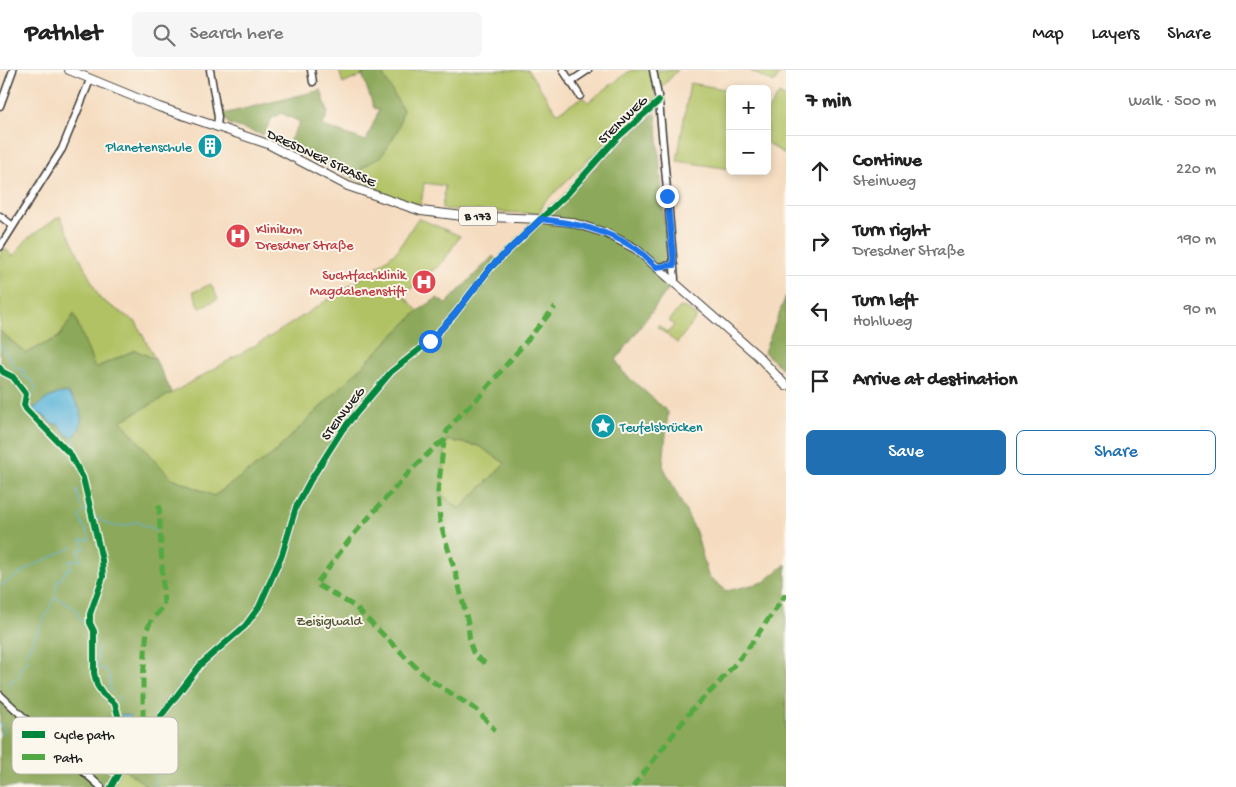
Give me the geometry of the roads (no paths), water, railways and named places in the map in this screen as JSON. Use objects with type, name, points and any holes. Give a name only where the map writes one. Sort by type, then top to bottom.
[{"type":"main road","name":"DRESDNER STRASSE","points":[[69,70],[159,107],[268,144],[348,186],[422,211],[463,216],[570,222],[606,233],[636,249],[758,356],[786,386]]},
{"type":"street","points":[[0,106],[13,70]]},
{"type":"street","points":[[210,70],[218,126]]},
{"type":"street","points":[[311,70],[313,82]]},
{"type":"street","points":[[563,70],[580,96]]},
{"type":"street","points":[[570,82],[588,70]]},
{"type":"street","points":[[653,70],[659,101],[674,265],[675,278],[672,281]]},
{"type":"street","points":[[0,247],[62,149],[90,80]]},
{"type":"street","name":"STEINWEG","points":[[161,717],[202,664],[245,626],[259,607],[282,555],[296,507],[343,429],[391,372],[430,341],[454,315],[491,267],[576,184],[613,143],[659,101]]},
{"type":"street","points":[[0,216],[14,226]]},
{"type":"street","points":[[656,267],[674,265]]},
{"type":"street","points":[[0,695],[24,717]]},
{"type":"street","points":[[86,774],[101,787]]},
{"type":"street","name":"STEINWEG","points":[[111,787],[118,774]]},
{"type":"water","points":[[61,393],[67,393],[76,402],[80,410],[80,427],[72,437],[67,435],[59,425],[50,423],[47,418],[33,409],[48,398]]},
{"type":"water","points":[[122,714],[131,717],[121,717]]},
{"type":"waterway","points":[[0,345],[12,360],[13,366],[24,371],[24,377],[31,380],[36,389],[26,404],[35,409]]},
{"type":"waterway","points":[[72,436],[78,451]]},
{"type":"waterway","points":[[56,593],[57,580],[61,580],[66,570],[71,569],[69,561],[81,560],[78,550],[85,548],[81,540],[88,540],[91,537],[86,532],[87,529],[83,526],[79,517],[86,509],[80,505],[77,490]]},
{"type":"waterway","points":[[86,509],[103,522],[114,526],[128,525],[136,522],[157,530]]},
{"type":"waterway","points":[[0,586],[34,565],[73,547]]},
{"type":"waterway","points":[[8,688],[11,681],[18,678],[21,672],[20,668],[28,661],[26,654],[55,597],[76,609],[78,616],[92,629],[91,641],[93,645]]},
{"type":"waterway","points":[[97,648],[98,668],[105,669],[109,675],[110,690],[113,692]]},
{"type":"waterway","points":[[117,696],[120,701]]},
{"type":"waterway","points":[[0,723],[4,731],[0,735]]},
{"type":"waterway","points":[[154,787],[156,774]]},
{"type":"place","name":"Planetenschule","points":[[210,146]]},
{"type":"place","name":"Klinikum Dresdner Straße","points":[[238,236]]},
{"type":"place","name":"Suchtfachklinik Magdalenenstift","points":[[424,282]]},
{"type":"place","name":"Teufelsbrücken","points":[[603,426]]},
{"type":"park label","name":"Zeisigwald","points":[[329,620]]}]
